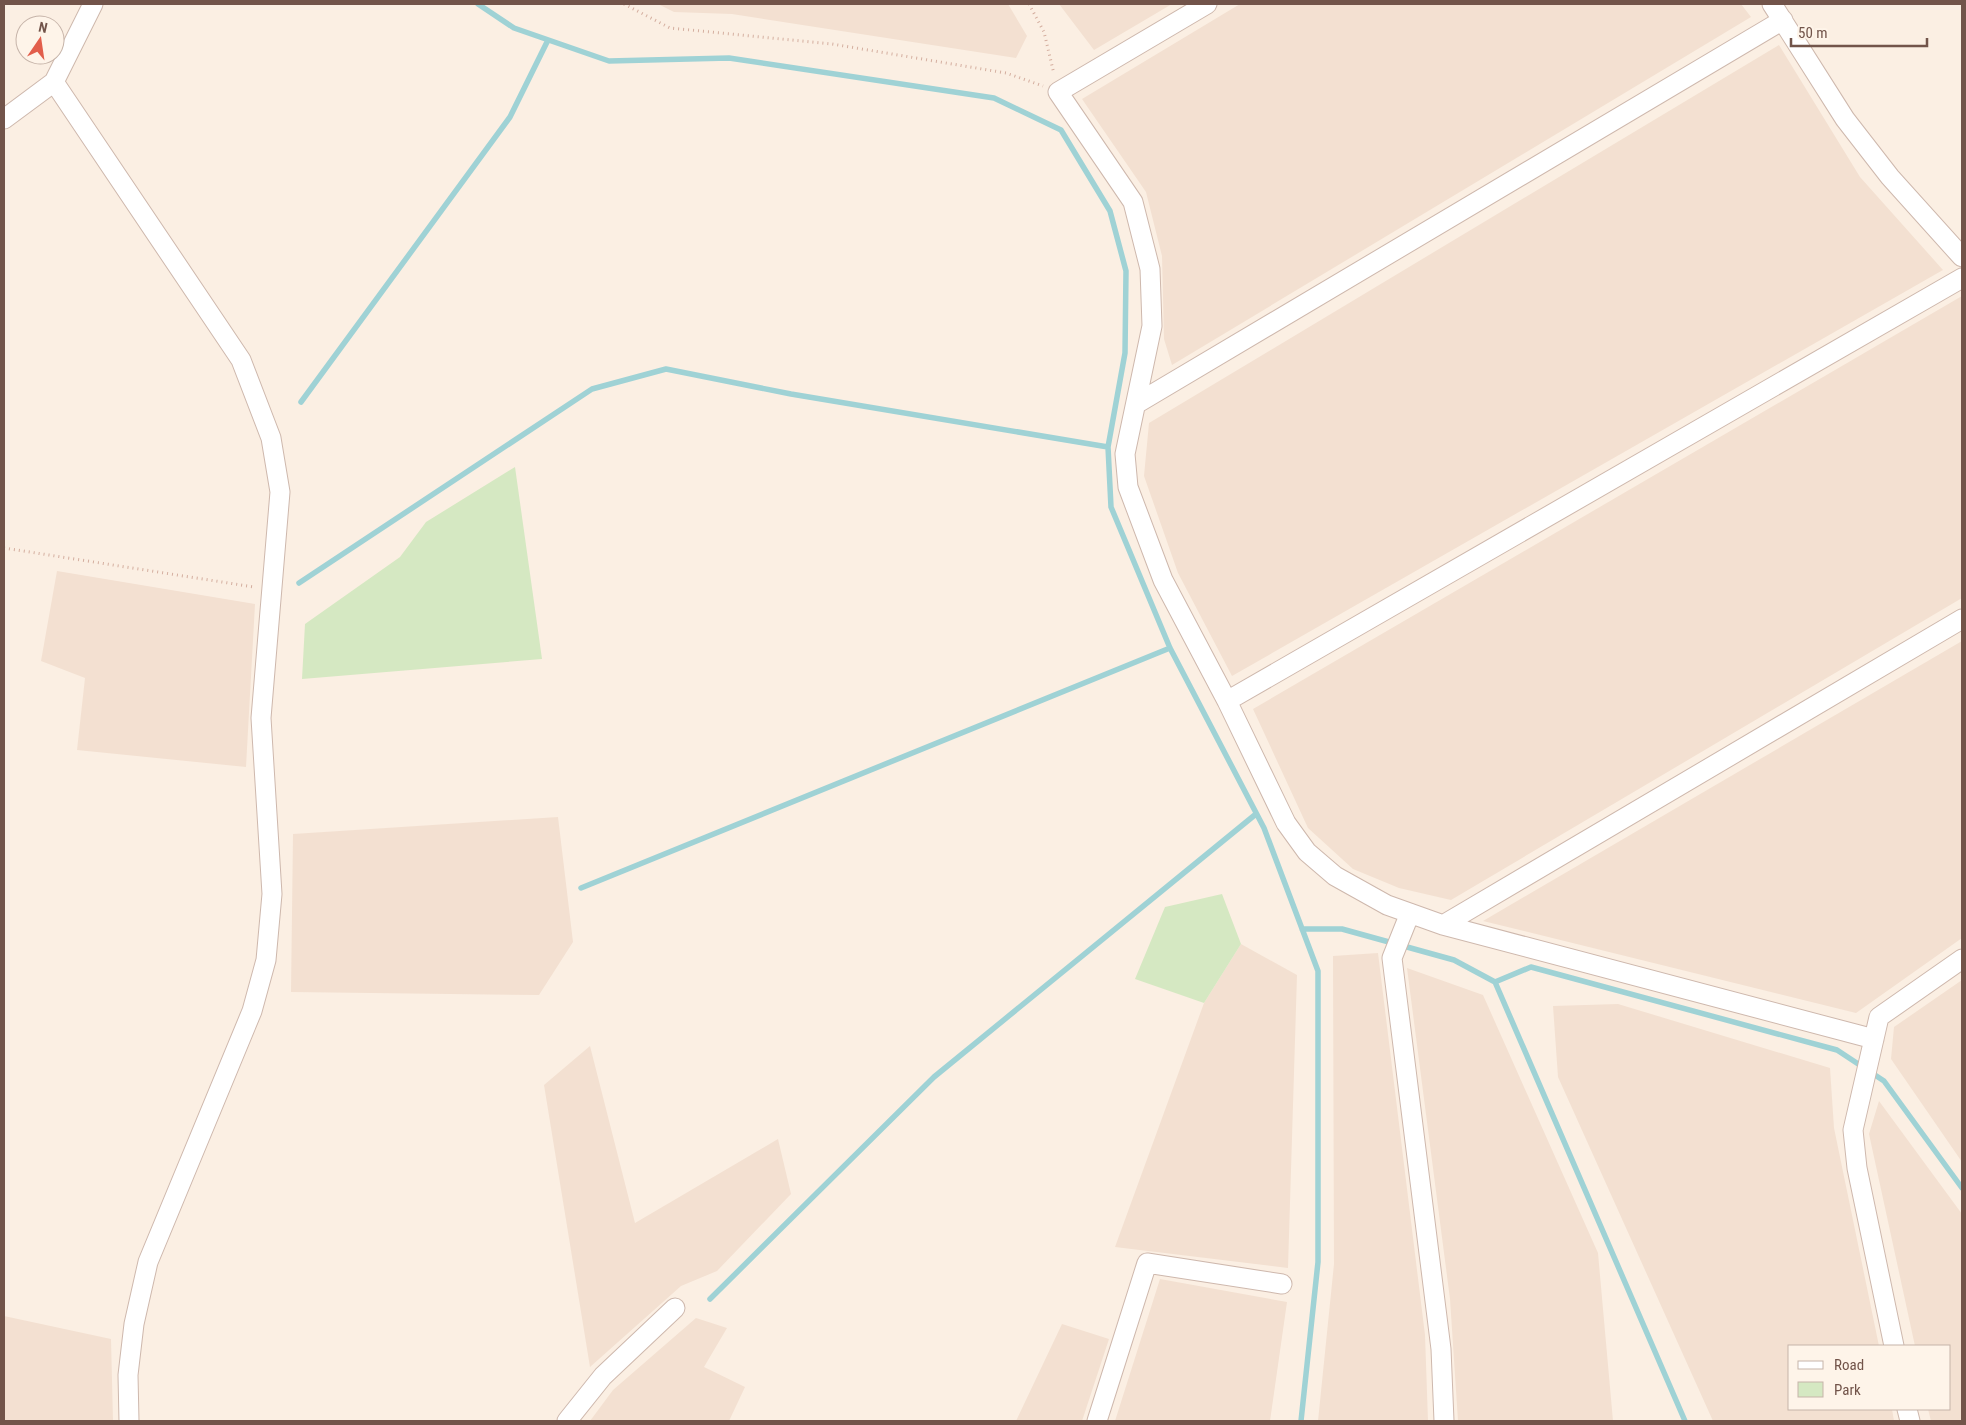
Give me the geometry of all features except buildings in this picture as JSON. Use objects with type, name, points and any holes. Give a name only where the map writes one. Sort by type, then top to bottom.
[{"type":"street","points":[[4,119],[9,113],[54,82],[93,4]]},
{"type":"street","points":[[1207,4],[1058,92],[1133,202],[1150,269],[1152,326],[1125,454],[1128,487],[1163,580],[1227,701],[1286,823],[1307,852],[1335,876],[1387,905],[1443,924],[1874,1039]]},
{"type":"street","points":[[1772,4],[1845,119],[1890,177],[1962,257]]},
{"type":"street","points":[[1136,404],[1783,20]]},
{"type":"street","points":[[54,82],[241,360],[271,438],[280,492],[260,718],[272,894],[266,960],[252,1011],[148,1262],[134,1324],[128,1375],[129,1421]]},
{"type":"street","points":[[1227,701],[1962,278]]},
{"type":"street","points":[[1443,924],[1962,619]]},
{"type":"street","points":[[1410,913],[1392,958],[1441,1349],[1444,1421]]},
{"type":"street","points":[[1894,1345],[1857,1168],[1853,1130],[1879,1016],[1962,959]]},
{"type":"street","points":[[1097,1421],[1147,1263],[1282,1284]]},
{"type":"street","points":[[567,1421],[603,1376],[675,1308]]},
{"type":"path","points":[[624,4],[670,28],[832,44],[1006,73],[1058,92]]},
{"type":"path","points":[[1029,4],[1044,32],[1058,92]]},
{"type":"path","points":[[4,548],[272,589]]},
{"type":"shaded area","points":[[658,4],[1008,4],[1027,36],[1016,58],[732,14],[674,12]]},
{"type":"shaded area","points":[[1059,4],[1172,4],[1094,50]]},
{"type":"shaded area","points":[[1240,4],[1741,4],[1751,17],[1172,365],[1164,339],[1162,256],[1146,192],[1082,99]]},
{"type":"shaded area","points":[[1779,45],[1860,177],[1943,270],[1232,676],[1178,573],[1144,476],[1149,423]]},
{"type":"shaded area","points":[[1962,296],[1962,598],[1451,900],[1399,888],[1353,869],[1308,828],[1253,709]]},
{"type":"shaded area","points":[[57,571],[255,604],[246,767],[77,750],[85,678],[41,661]]},
{"type":"shaded area","points":[[1962,641],[1962,938],[1856,1013],[1483,921]]},
{"type":"shaded area","points":[[558,817],[573,942],[539,995],[291,992],[293,834]]},
{"type":"shaded area","points":[[1241,944],[1297,975],[1288,1268],[1115,1247],[1204,1003]]},
{"type":"shaded area","points":[[1378,953],[1425,1335],[1428,1421],[1318,1421],[1334,1264],[1333,956]]},
{"type":"shaded area","points":[[1407,968],[1483,995],[1598,1253],[1613,1421],[1458,1421],[1450,1299]]},
{"type":"shaded area","points":[[1962,980],[1962,1162],[1891,1059],[1894,1027]]},
{"type":"shaded area","points":[[1618,1004],[1830,1068],[1834,1128],[1879,1345],[1788,1345],[1788,1410],[1892,1410],[1894,1421],[1713,1421],[1558,1077],[1553,1006]]},
{"type":"shaded area","points":[[590,1046],[635,1223],[778,1139],[791,1194],[717,1271],[681,1286],[590,1367],[544,1085]]},
{"type":"shaded area","points":[[1879,1101],[1962,1214],[1962,1421],[1931,1421],[1928,1410],[1951,1410],[1951,1345],[1915,1345],[1869,1134]]},
{"type":"shaded area","points":[[1160,1279],[1287,1302],[1270,1421],[1115,1421]]},
{"type":"shaded area","points":[[4,1316],[111,1339],[113,1421],[4,1421]]},
{"type":"shaded area","points":[[696,1318],[727,1328],[704,1367],[745,1387],[729,1421],[590,1421],[613,1390]]},
{"type":"shaded area","points":[[1062,1324],[1109,1339],[1082,1421],[1016,1421]]},
{"type":"green space","points":[[515,467],[542,659],[302,679],[305,624],[400,557],[426,522]]},
{"type":"green space","points":[[1222,894],[1241,944],[1204,1003],[1135,979],[1165,907]]},
{"type":"waterway","points":[[478,4],[514,28],[609,61],[729,58],[994,98],[1061,130],[1110,211],[1126,271],[1125,353],[1108,447],[1111,507],[1170,648],[1264,828],[1318,971],[1318,1262],[1301,1421]]},
{"type":"waterway","points":[[301,402],[510,117],[548,40]]},
{"type":"waterway","points":[[299,583],[592,389],[666,369],[791,394],[1108,447]]},
{"type":"waterway","points":[[581,888],[1170,648]]},
{"type":"waterway","points":[[710,1299],[934,1077],[1256,814]]},
{"type":"waterway","points":[[1302,929],[1342,929],[1454,960],[1495,982],[1685,1421]]},
{"type":"waterway","points":[[1495,982],[1531,967],[1837,1050],[1884,1081],[1962,1188]]}]
